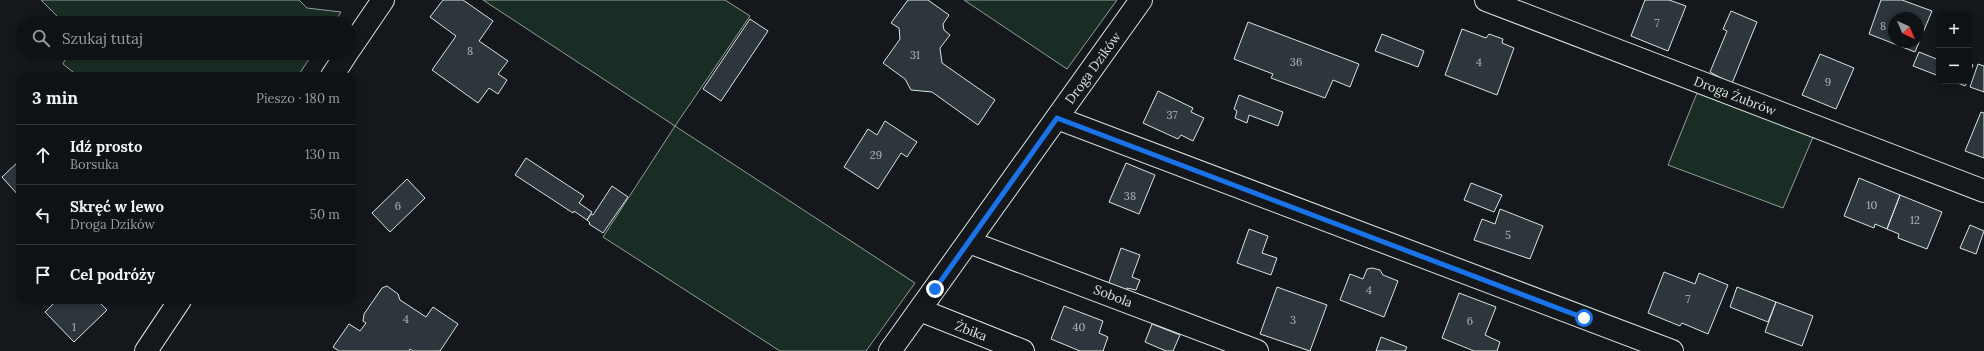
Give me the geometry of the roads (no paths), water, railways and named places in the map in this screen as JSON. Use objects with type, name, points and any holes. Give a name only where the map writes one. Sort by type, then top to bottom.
[{"type":"street","points":[[356,40],[383,0]]},
{"type":"street","name":"Droga Dzików","points":[[890,351],[1141,0]]},
{"type":"street","name":"Droga Żubrów","points":[[1486,0],[1984,191]]},
{"type":"street","points":[[335,72],[342,60]]},
{"type":"street","points":[[1057,118],[1672,351]]},
{"type":"street","name":"Sobola","points":[[969,242],[1257,351]]},
{"type":"street","points":[[146,351],[177,304]]},
{"type":"street","name":"Żbika","points":[[920,310],[1023,351]]}]
